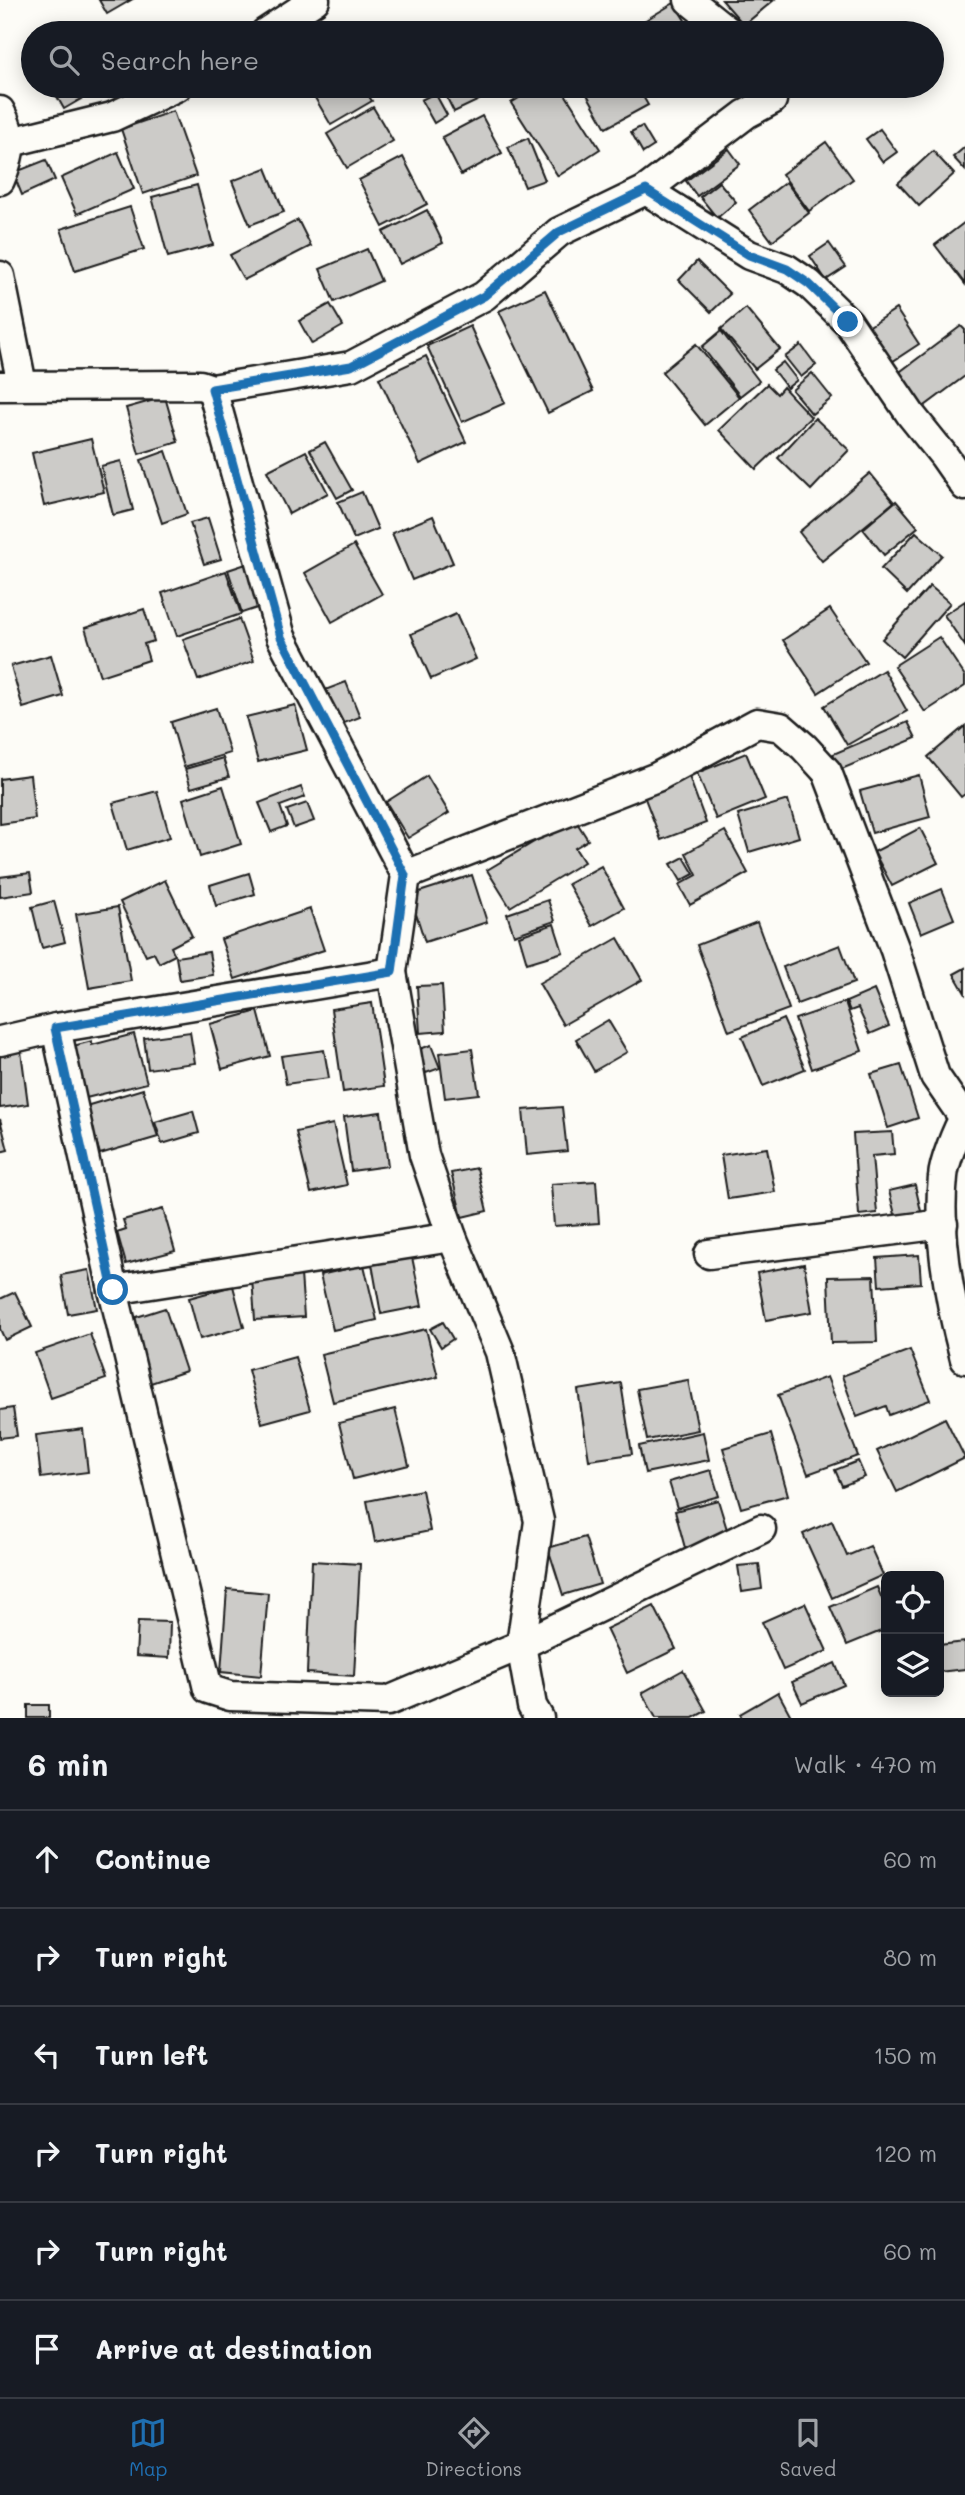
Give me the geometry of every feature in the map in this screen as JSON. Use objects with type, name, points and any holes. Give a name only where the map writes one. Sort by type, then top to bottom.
[{"type":"street","points":[[283,21],[315,0]]},
{"type":"street","points":[[689,0],[715,21]]},
{"type":"street","points":[[11,142],[113,117],[153,98]]},
{"type":"street","points":[[0,276],[11,386],[200,385],[212,389],[351,366],[484,296],[559,232],[646,190],[746,114],[772,100],[771,98]]},
{"type":"street","points":[[0,111],[11,142],[9,160],[0,180]]},
{"type":"street","points":[[646,190],[749,255],[787,269],[809,284],[848,322],[965,486]]},
{"type":"street","points":[[212,389],[281,637],[405,875],[392,972],[425,1155],[452,1237],[500,1352],[539,1521],[521,1645],[532,1706],[539,1718]]},
{"type":"street","points":[[405,875],[657,777],[757,723],[781,727],[827,772],[895,950],[935,1076],[964,1117],[943,1174],[943,1224],[949,1288],[965,1359]]},
{"type":"street","points":[[0,1041],[55,1028],[392,972]]},
{"type":"street","points":[[55,1028],[113,1290],[208,1689],[230,1696],[388,1701],[521,1645],[761,1529]]},
{"type":"street","points":[[709,1254],[943,1224]]},
{"type":"street","points":[[113,1290],[452,1237]]},
{"type":"building","points":[[99,0],[131,0],[107,14]]},
{"type":"building","points":[[722,0],[774,0],[749,21],[740,21]]},
{"type":"building","points":[[674,3],[685,21],[644,21]]},
{"type":"building","points":[[58,98],[83,98],[64,109]]},
{"type":"building","points":[[315,98],[370,98],[372,101],[331,125]]},
{"type":"building","points":[[438,98],[447,115],[434,123],[421,100]]},
{"type":"building","points":[[447,98],[478,98],[479,100],[454,112]]},
{"type":"building","points":[[519,98],[568,98],[600,149],[558,176],[511,103]]},
{"type":"building","points":[[589,98],[644,98],[648,105],[606,128]]},
{"type":"building","points":[[373,107],[393,141],[347,168],[327,134]]},
{"type":"building","points":[[173,111],[196,176],[143,194],[121,129]]},
{"type":"building","points":[[482,116],[502,153],[461,175],[442,137]]},
{"type":"building","points":[[642,126],[654,146],[643,153],[631,132]]},
{"type":"building","points":[[880,129],[897,152],[883,162],[866,139]]},
{"type":"building","points":[[528,138],[545,180],[525,187],[508,147]]},
{"type":"building","points":[[826,142],[853,179],[809,211],[782,174]]},
{"type":"building","points":[[965,147],[965,170],[953,157]]},
{"type":"building","points":[[729,149],[740,164],[697,196],[686,181]]},
{"type":"building","points":[[933,151],[954,174],[919,206],[898,183]]},
{"type":"building","points":[[118,152],[134,189],[77,214],[61,178]]},
{"type":"building","points":[[403,157],[427,204],[383,227],[359,180]]},
{"type":"building","points":[[46,160],[55,180],[22,195],[13,173]]},
{"type":"building","points":[[266,168],[284,212],[250,225],[232,181]]},
{"type":"building","points":[[719,182],[736,202],[717,218],[700,197]]},
{"type":"building","points":[[786,182],[809,213],[772,241],[749,210]]},
{"type":"building","points":[[197,185],[213,245],[168,257],[152,197]]},
{"type":"building","points":[[130,207],[144,249],[75,271],[61,229]]},
{"type":"building","points":[[427,210],[443,243],[400,264],[383,232]]},
{"type":"building","points":[[298,220],[311,246],[244,280],[230,255]]},
{"type":"building","points":[[965,222],[965,284],[935,245]]},
{"type":"building","points":[[829,243],[846,267],[826,280],[810,256]]},
{"type":"building","points":[[367,249],[381,281],[334,302],[320,269]]},
{"type":"building","points":[[697,261],[730,294],[711,312],[679,280]]},
{"type":"building","points":[[545,290],[593,391],[548,413],[499,311]]},
{"type":"building","points":[[330,304],[343,326],[312,344],[299,321]]},
{"type":"building","points":[[746,308],[780,349],[755,369],[721,329]]},
{"type":"building","points":[[896,309],[919,344],[884,367],[862,331]]},
{"type":"building","points":[[470,326],[505,403],[462,422],[427,346]]},
{"type":"building","points":[[961,326],[965,330],[965,376],[918,411],[893,377]]},
{"type":"building","points":[[721,331],[759,381],[740,396],[702,347]]},
{"type":"building","points":[[696,344],[739,397],[705,425],[662,372]]},
{"type":"building","points":[[801,345],[816,365],[801,377],[785,357]]},
{"type":"building","points":[[426,356],[466,442],[420,464],[379,378]]},
{"type":"building","points":[[783,362],[797,380],[787,388],[773,370]]},
{"type":"building","points":[[812,373],[832,398],[812,414],[792,390]]},
{"type":"building","points":[[767,384],[777,394],[783,387],[811,417],[756,469],[719,430]]},
{"type":"building","points":[[165,397],[178,442],[139,454],[126,408]]},
{"type":"building","points":[[815,418],[849,450],[811,490],[778,458]]},
{"type":"building","points":[[91,439],[104,492],[44,506],[32,453]]},
{"type":"building","points":[[325,442],[352,490],[337,498],[310,450]]},
{"type":"building","points":[[166,451],[187,514],[162,523],[141,460]]},
{"type":"building","points":[[306,451],[328,493],[289,514],[267,471]]},
{"type":"building","points":[[121,461],[133,510],[113,515],[101,466]]},
{"type":"building","points":[[870,473],[894,502],[822,561],[799,532]]},
{"type":"building","points":[[362,492],[378,529],[354,539],[338,502]]},
{"type":"building","points":[[896,501],[918,527],[884,555],[863,529]]},
{"type":"building","points":[[433,516],[453,563],[412,580],[392,533]]},
{"type":"building","points":[[208,518],[221,559],[204,564],[190,523]]},
{"type":"building","points":[[916,532],[942,555],[907,594],[881,569]]},
{"type":"building","points":[[354,545],[382,594],[332,622],[305,573]]},
{"type":"building","points":[[249,563],[263,606],[242,613],[228,570]]},
{"type":"building","points":[[226,571],[241,614],[177,636],[162,593]]},
{"type":"building","points":[[930,586],[950,603],[902,657],[882,639]]},
{"type":"building","points":[[965,601],[965,646],[944,615]]},
{"type":"building","points":[[144,609],[154,641],[144,644],[149,660],[100,676],[85,628]]},
{"type":"building","points":[[830,609],[866,662],[818,693],[783,640]]},
{"type":"building","points":[[456,614],[476,659],[431,679],[411,634]]},
{"type":"building","points":[[239,619],[254,661],[198,680],[183,639]]},
{"type":"building","points":[[939,637],[965,676],[965,686],[925,712],[894,666]]},
{"type":"building","points":[[51,655],[63,696],[23,708],[11,666]]},
{"type":"building","points":[[884,670],[907,711],[847,745],[824,706]]},
{"type":"building","points":[[346,682],[360,717],[339,725],[325,690]]},
{"type":"building","points":[[295,705],[307,750],[258,762],[246,717]]},
{"type":"building","points":[[216,708],[230,753],[184,767],[171,722]]},
{"type":"building","points":[[908,722],[916,738],[837,771],[831,755]]},
{"type":"building","points":[[965,726],[965,794],[961,797],[928,757]]},
{"type":"building","points":[[746,753],[765,799],[716,819],[697,773]]},
{"type":"building","points":[[223,758],[229,777],[191,788],[185,769]]},
{"type":"building","points":[[687,771],[706,823],[661,840],[641,788]]},
{"type":"building","points":[[30,775],[35,819],[0,824],[0,779]]},
{"type":"building","points":[[919,775],[930,817],[872,833],[860,791]]},
{"type":"building","points":[[427,776],[449,813],[408,838],[386,802]]},
{"type":"building","points":[[223,786],[241,844],[200,857],[183,799]]},
{"type":"building","points":[[301,787],[305,797],[280,806],[287,826],[271,832],[259,803]]},
{"type":"building","points":[[157,791],[170,837],[127,850],[113,803]]},
{"type":"building","points":[[788,800],[799,837],[749,852],[738,815]]},
{"type":"building","points":[[307,803],[314,821],[294,828],[287,810]]},
{"type":"building","points":[[574,818],[588,840],[575,848],[584,862],[510,907],[487,870]]},
{"type":"building","points":[[920,828],[938,863],[892,886],[874,852]]},
{"type":"building","points":[[725,831],[748,873],[690,905],[679,885],[697,875],[686,853]]},
{"type":"building","points":[[684,857],[694,874],[681,881],[671,864]]},
{"type":"building","points":[[601,866],[624,908],[592,926],[568,884]]},
{"type":"building","points":[[30,873],[33,892],[0,897],[0,877]]},
{"type":"building","points":[[249,873],[255,894],[216,906],[210,885]]},
{"type":"building","points":[[472,875],[487,922],[425,942],[410,895]]},
{"type":"building","points":[[165,880],[192,936],[171,947],[175,955],[159,963],[154,953],[146,956],[120,902]]},
{"type":"building","points":[[942,889],[954,919],[921,933],[909,903]]},
{"type":"building","points":[[548,900],[555,921],[514,935],[507,914]]},
{"type":"building","points":[[54,901],[65,942],[42,948],[32,907]]},
{"type":"building","points":[[118,907],[131,981],[89,988],[76,914]]},
{"type":"building","points":[[310,909],[324,950],[235,979],[221,939]]},
{"type":"building","points":[[757,922],[789,1009],[729,1031],[697,945]]},
{"type":"building","points":[[554,924],[563,952],[527,963],[519,936]]},
{"type":"building","points":[[618,938],[642,980],[563,1025],[539,983]]},
{"type":"building","points":[[840,945],[854,983],[797,1004],[783,967]]},
{"type":"building","points":[[209,952],[213,975],[180,980],[176,957]]},
{"type":"building","points":[[965,968],[965,993],[954,974]]},
{"type":"building","points":[[442,985],[445,1031],[420,1033],[417,986]]},
{"type":"building","points":[[874,990],[889,1026],[870,1034],[858,1008],[850,1011],[846,1002]]},
{"type":"building","points":[[845,1002],[862,1051],[812,1069],[795,1019]]},
{"type":"building","points":[[372,1003],[384,1086],[343,1092],[331,1009]]},
{"type":"building","points":[[258,1011],[270,1056],[222,1069],[210,1024]]},
{"type":"building","points":[[783,1019],[805,1069],[763,1086],[742,1037]]},
{"type":"building","points":[[608,1020],[627,1052],[594,1071],[576,1039]]},
{"type":"building","points":[[190,1032],[195,1063],[148,1069],[144,1038]]},
{"type":"building","points":[[134,1034],[147,1083],[86,1098],[73,1046],[92,1041],[92,1045]]},
{"type":"building","points":[[431,1045],[440,1068],[426,1073],[417,1050]]},
{"type":"building","points":[[472,1049],[479,1094],[445,1098],[439,1053]]},
{"type":"building","points":[[324,1050],[329,1078],[286,1084],[281,1056]]},
{"type":"building","points":[[21,1051],[28,1104],[0,1108],[0,1054]]},
{"type":"building","points":[[901,1065],[918,1118],[888,1128],[871,1074]]},
{"type":"building","points":[[143,1089],[158,1137],[100,1154],[86,1106]]},
{"type":"building","points":[[562,1107],[567,1151],[527,1155],[523,1110]]},
{"type":"building","points":[[193,1111],[199,1133],[162,1144],[155,1122]]},
{"type":"building","points":[[381,1112],[388,1166],[351,1171],[344,1117]]},
{"type":"building","points":[[0,1119],[8,1150],[0,1152]]},
{"type":"building","points":[[333,1124],[347,1185],[311,1193],[296,1132]]},
{"type":"building","points":[[892,1132],[894,1154],[872,1156],[877,1213],[859,1215],[853,1134]]},
{"type":"building","points":[[767,1148],[775,1192],[728,1199],[721,1155]]},
{"type":"building","points":[[477,1168],[487,1211],[462,1217],[451,1173]]},
{"type":"building","points":[[596,1181],[599,1223],[554,1226],[551,1184]]},
{"type":"building","points":[[915,1185],[923,1220],[898,1226],[889,1191]]},
{"type":"building","points":[[163,1209],[175,1251],[126,1264],[117,1232],[126,1229],[123,1220]]},
{"type":"building","points":[[919,1255],[921,1283],[879,1286],[877,1258]]},
{"type":"building","points":[[412,1257],[422,1306],[381,1314],[372,1264]]},
{"type":"building","points":[[804,1264],[812,1312],[766,1320],[757,1273]]},
{"type":"building","points":[[364,1265],[377,1320],[333,1330],[320,1275]]},
{"type":"building","points":[[89,1270],[97,1309],[68,1314],[61,1275]]},
{"type":"building","points":[[301,1274],[304,1317],[255,1320],[252,1278]]},
{"type":"building","points":[[874,1276],[877,1342],[831,1343],[828,1277]]},
{"type":"building","points":[[233,1286],[244,1327],[200,1339],[189,1298]]},
{"type":"building","points":[[15,1292],[32,1327],[5,1340],[0,1329],[0,1299]]},
{"type":"building","points":[[165,1308],[186,1371],[145,1385],[124,1321]]},
{"type":"building","points":[[443,1322],[453,1339],[441,1347],[430,1329]]},
{"type":"building","points":[[426,1329],[438,1377],[333,1402],[321,1354]]},
{"type":"building","points":[[90,1334],[106,1379],[51,1398],[35,1353]]},
{"type":"building","points":[[910,1350],[930,1400],[889,1415],[886,1406],[857,1417],[842,1376]]},
{"type":"building","points":[[295,1357],[310,1410],[262,1423],[248,1370]]},
{"type":"building","points":[[827,1377],[858,1456],[808,1474],[778,1395]]},
{"type":"building","points":[[688,1380],[698,1430],[647,1440],[637,1389]]},
{"type":"building","points":[[621,1383],[632,1454],[589,1460],[578,1390]]},
{"type":"building","points":[[13,1408],[17,1436],[0,1438],[0,1410]]},
{"type":"building","points":[[395,1409],[409,1465],[353,1479],[339,1423]]},
{"type":"building","points":[[945,1418],[965,1458],[897,1492],[877,1451]]},
{"type":"building","points":[[83,1429],[88,1472],[41,1478],[36,1435]]},
{"type":"building","points":[[703,1432],[709,1460],[645,1473],[639,1446]]},
{"type":"building","points":[[771,1434],[788,1495],[741,1508],[723,1448]]},
{"type":"building","points":[[858,1461],[865,1477],[842,1486],[835,1470]]},
{"type":"building","points":[[711,1470],[719,1496],[677,1508],[669,1482]]},
{"type":"building","points":[[422,1490],[430,1531],[375,1542],[367,1501]]},
{"type":"building","points":[[718,1500],[729,1536],[685,1548],[675,1511]]},
{"type":"building","points":[[832,1521],[847,1556],[870,1546],[881,1576],[832,1598],[803,1534]]},
{"type":"building","points":[[585,1537],[600,1584],[563,1595],[548,1548]]},
{"type":"building","points":[[312,1561],[360,1564],[354,1676],[307,1673]]},
{"type":"building","points":[[759,1564],[762,1589],[742,1592],[738,1566]]},
{"type":"building","points":[[877,1587],[881,1596],[881,1631],[847,1645],[830,1607]]},
{"type":"building","points":[[227,1589],[268,1593],[261,1676],[221,1672]]},
{"type":"building","points":[[805,1603],[827,1651],[783,1670],[762,1622]]},
{"type":"building","points":[[654,1606],[676,1649],[627,1673],[606,1629]]},
{"type":"building","points":[[138,1621],[170,1622],[169,1658],[136,1656]]},
{"type":"building","points":[[965,1642],[965,1669],[944,1671],[944,1644]]},
{"type":"building","points":[[835,1663],[844,1685],[802,1703],[792,1682]]},
{"type":"building","points":[[683,1670],[706,1711],[693,1718],[656,1718],[642,1693]]},
{"type":"building","points":[[778,1692],[792,1718],[742,1718],[740,1714]]},
{"type":"building","points":[[28,1705],[49,1705],[49,1718],[28,1718]]},
{"type":"route","points":[[113,1290],[55,1028],[392,972],[405,875],[281,637],[212,389],[351,366],[484,296],[559,232],[646,190],[749,255],[787,269],[809,284],[848,322]]}]
